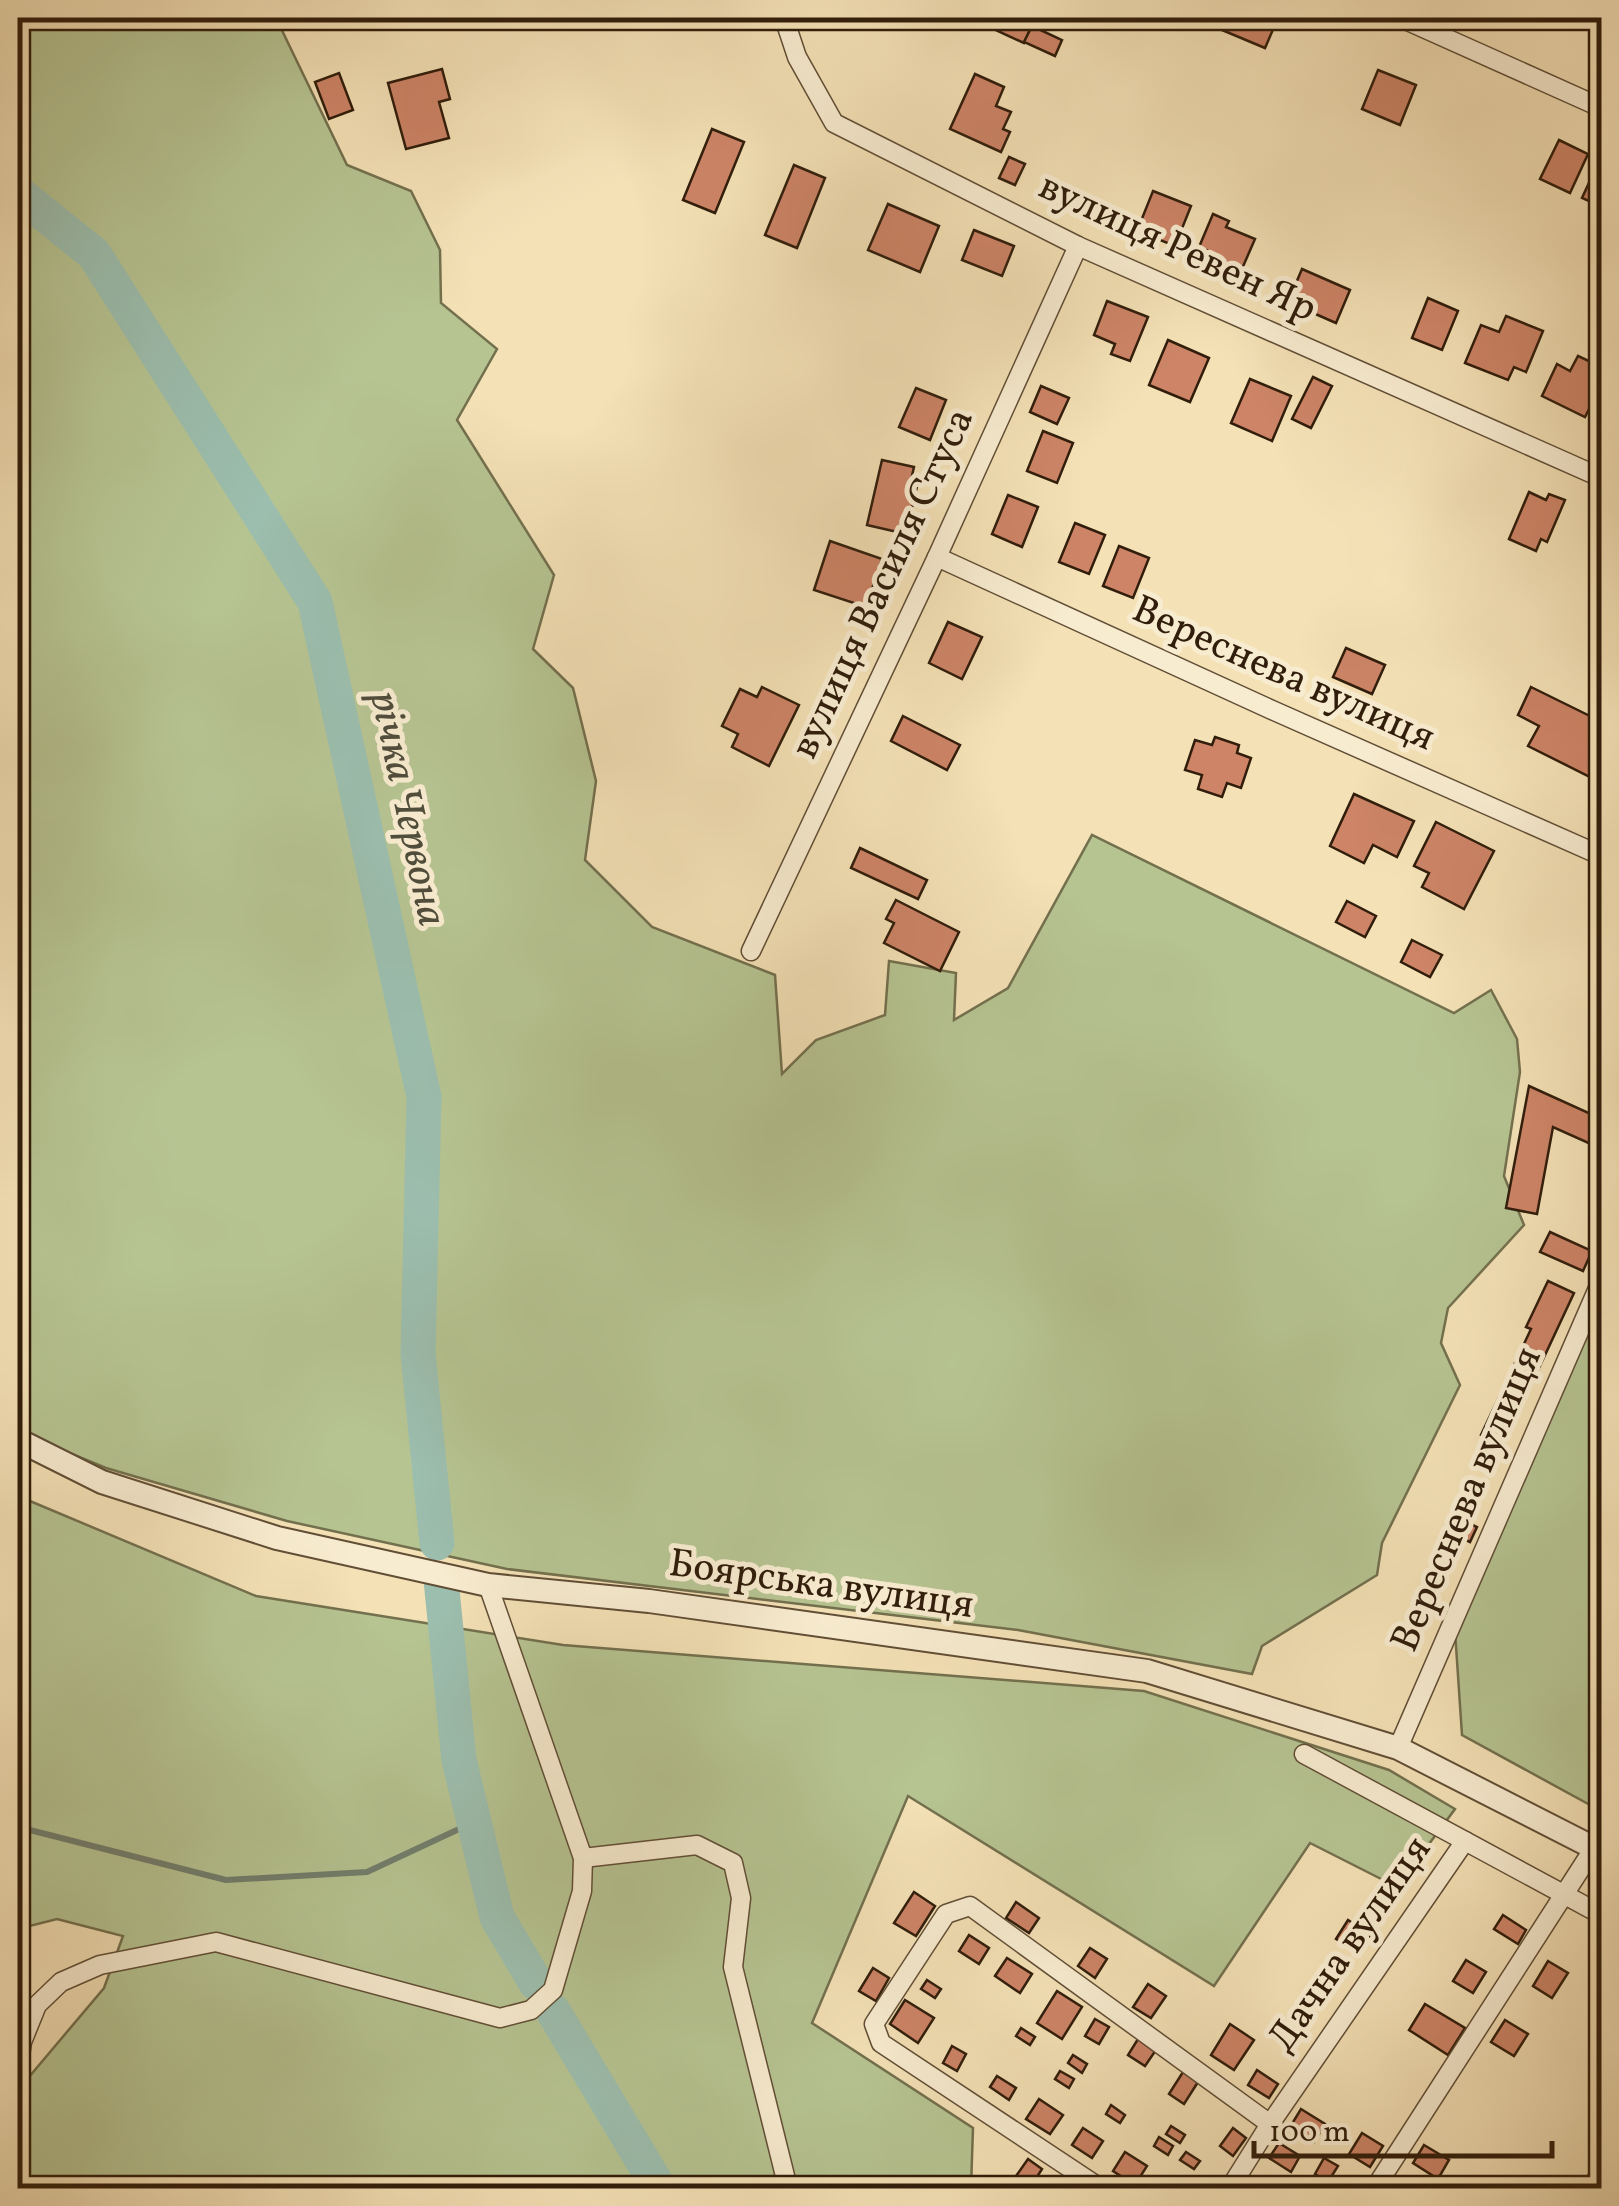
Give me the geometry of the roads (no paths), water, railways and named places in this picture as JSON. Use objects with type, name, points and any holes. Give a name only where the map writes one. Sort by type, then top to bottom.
[{"type":"street","name":"вулиця Ревен Яр","points":[[784,18],[796,57],[834,123],[1078,246],[1602,478]]},
{"type":"street","points":[[1401,18],[1602,108]]},
{"type":"street","name":"вулиця Василя Стуса","points":[[751,952],[1078,246]]},
{"type":"street","name":"Вереснева вулиця","points":[[937,557],[1600,852]]},
{"type":"street","name":"Вереснева вулиця","points":[[1398,1748],[1602,1279]]},
{"type":"street","name":"Боярська вулиця","points":[[18,1440],[102,1482],[277,1538],[488,1584],[649,1601],[1148,1671],[1398,1748],[1598,1850]]},
{"type":"street","points":[[18,2069],[22,2042],[37,2005],[61,1982],[100,1965],[216,1942],[500,2018],[531,2010],[553,1990],[582,1891],[583,1858],[488,1584]]},
{"type":"street","points":[[1304,1754],[1602,1914]]},
{"type":"street","name":"Дачна вулиця","points":[[1230,2188],[1465,1841]]},
{"type":"street","points":[[583,1858],[696,1846],[733,1863],[741,1898],[733,1967],[788,2188]]},
{"type":"street","points":[[1376,2188],[1598,1850]]},
{"type":"street","points":[[1100,2188],[881,2042],[874,2024],[946,1914],[970,1906],[1270,2124]]},
{"type":"street","points":[[1590,2188],[1602,2172]]},
{"type":"waterway","name":"річка Червона","points":[[18,193],[94,254],[315,602],[424,1097],[418,1354],[437,1543]]},
{"type":"waterway","points":[[441,1580],[459,1760],[497,1917],[536,1983]]},
{"type":"waterway","points":[[18,1827],[226,1880],[367,1872],[474,1822]]},
{"type":"waterway","name":"річка Червона","points":[[553,2011],[659,2188]]}]
